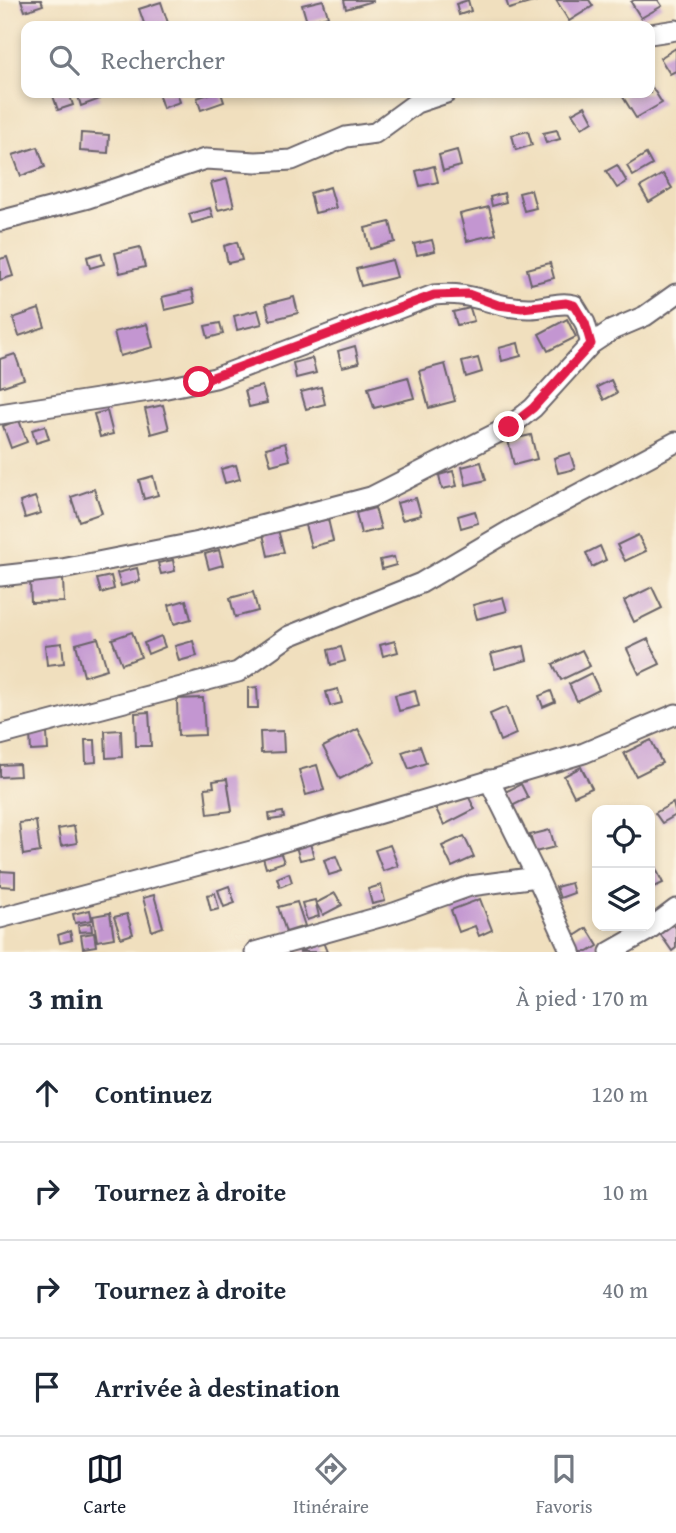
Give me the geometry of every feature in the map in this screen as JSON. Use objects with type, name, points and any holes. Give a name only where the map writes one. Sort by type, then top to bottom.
[{"type":"street","points":[[655,33],[676,30]]},
{"type":"street","points":[[0,221],[88,198],[205,159],[256,162],[292,160],[346,136],[375,133],[416,103],[431,98]]},
{"type":"street","points":[[0,414],[215,378],[434,295],[455,293],[522,308],[566,303],[574,305],[585,323],[591,344]]},
{"type":"street","points":[[0,576],[62,569],[199,542],[372,497],[509,427],[533,408],[591,344],[612,330],[645,316],[676,294]]},
{"type":"street","points":[[0,735],[238,672],[289,636],[421,583],[511,530],[676,442]]},
{"type":"street","points":[[0,918],[242,853],[584,753],[676,714]]},
{"type":"street","points":[[488,780],[571,952]]},
{"type":"street","points":[[255,952],[383,916],[470,886],[537,877]]},
{"type":"street","points":[[610,952],[647,931],[676,909]]},
{"type":"building","points":[[21,0],[41,0],[43,5],[25,11]]},
{"type":"building","points":[[323,0],[328,16],[307,21],[302,5]]},
{"type":"building","points":[[344,0],[373,0],[373,1],[346,9]]},
{"type":"building","points":[[468,0],[471,11],[459,15],[456,4]]},
{"type":"building","points":[[506,0],[537,0],[537,1],[509,9]]},
{"type":"building","points":[[556,0],[589,0],[593,6],[569,21]]},
{"type":"building","points":[[658,0],[662,6],[641,18],[631,2]]},
{"type":"building","points":[[161,2],[167,21],[143,21],[139,9]]},
{"type":"building","points":[[676,48],[676,71],[670,74],[660,58]]},
{"type":"building","points":[[655,92],[662,103],[636,118],[624,98],[655,98]]},
{"type":"building","points":[[54,98],[71,98],[73,105],[58,110]]},
{"type":"building","points":[[79,98],[100,98],[100,99],[81,106]]},
{"type":"building","points":[[160,98],[179,98],[180,102],[163,108]]},
{"type":"building","points":[[197,98],[223,98],[224,102],[201,110]]},
{"type":"building","points":[[585,106],[593,121],[582,128],[572,113]]},
{"type":"building","points":[[557,130],[560,139],[546,143],[543,133]]},
{"type":"building","points":[[528,131],[532,145],[516,150],[512,135]]},
{"type":"building","points":[[81,133],[109,135],[108,153],[80,151]]},
{"type":"building","points":[[38,147],[45,167],[21,176],[13,155]]},
{"type":"building","points":[[457,150],[461,166],[443,171],[439,155]]},
{"type":"building","points":[[646,154],[652,165],[633,176],[627,166]]},
{"type":"building","points":[[617,165],[627,182],[617,188],[606,171]]},
{"type":"building","points":[[434,166],[438,182],[420,186],[416,171]]},
{"type":"building","points":[[663,174],[672,188],[649,202],[640,187]]},
{"type":"building","points":[[227,179],[234,206],[218,210],[211,183]]},
{"type":"building","points":[[330,187],[336,208],[315,213],[310,193]]},
{"type":"building","points":[[531,190],[536,208],[524,211],[519,193]]},
{"type":"building","points":[[504,193],[506,202],[492,206],[490,197]]},
{"type":"building","points":[[489,207],[496,234],[467,241],[460,214]]},
{"type":"building","points":[[210,208],[213,217],[192,223],[189,214]]},
{"type":"building","points":[[390,222],[395,242],[370,249],[365,228]]},
{"type":"building","points":[[432,240],[435,251],[417,255],[414,244]]},
{"type":"building","points":[[237,242],[242,260],[228,263],[224,246]]},
{"type":"building","points":[[140,247],[145,267],[120,273],[115,253]]},
{"type":"building","points":[[101,253],[104,264],[90,268],[87,257]]},
{"type":"building","points":[[7,257],[13,276],[0,280],[0,259]]},
{"type":"building","points":[[392,260],[397,277],[361,286],[356,269]]},
{"type":"building","points":[[550,263],[554,278],[531,284],[527,269]]},
{"type":"building","points":[[192,290],[195,303],[165,310],[162,297]]},
{"type":"building","points":[[294,297],[298,313],[270,320],[266,304]]},
{"type":"building","points":[[470,308],[474,321],[457,325],[453,312]]},
{"type":"building","points":[[39,309],[45,327],[19,336],[13,318]]},
{"type":"building","points":[[258,310],[262,324],[237,330],[234,316]]},
{"type":"building","points":[[567,319],[576,337],[548,351],[539,334]]},
{"type":"building","points":[[220,323],[223,334],[208,338],[205,326]]},
{"type":"building","points":[[147,324],[153,347],[120,356],[114,332]]},
{"type":"building","points":[[518,343],[521,356],[502,361],[499,348]]},
{"type":"building","points":[[355,346],[359,363],[342,367],[338,351]]},
{"type":"building","points":[[15,354],[24,379],[0,387],[0,359]]},
{"type":"building","points":[[312,358],[316,373],[296,378],[293,363]]},
{"type":"building","points":[[478,358],[482,372],[466,377],[462,362]]},
{"type":"building","points":[[445,364],[455,401],[429,408],[419,371]]},
{"type":"building","points":[[408,377],[414,398],[374,408],[368,388]]},
{"type":"building","points":[[611,380],[617,393],[604,400],[597,387]]},
{"type":"building","points":[[262,386],[267,403],[249,407],[245,390]]},
{"type":"building","points":[[321,387],[325,404],[306,409],[301,392]]},
{"type":"building","points":[[163,405],[169,429],[151,434],[145,409]]},
{"type":"building","points":[[107,411],[113,434],[100,437],[94,414]]},
{"type":"building","points":[[19,420],[27,442],[11,448],[3,426]]},
{"type":"building","points":[[45,426],[49,439],[36,443],[32,430]]},
{"type":"building","points":[[531,435],[537,459],[514,465],[508,440]]},
{"type":"building","points":[[285,443],[290,460],[271,465],[266,448]]},
{"type":"building","points":[[570,453],[575,469],[558,473],[554,458]]},
{"type":"building","points":[[481,462],[486,480],[466,485],[462,467]]},
{"type":"building","points":[[236,465],[240,479],[225,483],[221,469]]},
{"type":"building","points":[[453,471],[457,486],[442,489],[439,475]]},
{"type":"building","points":[[153,476],[158,495],[144,499],[139,480]]},
{"type":"building","points":[[94,489],[102,513],[79,521],[71,497]]},
{"type":"building","points":[[35,497],[41,513],[25,518],[20,502]]},
{"type":"building","points":[[416,498],[421,515],[402,520],[397,503]]},
{"type":"building","points":[[375,508],[381,529],[361,534],[356,513]]},
{"type":"building","points":[[475,511],[478,523],[461,528],[458,516]]},
{"type":"building","points":[[328,519],[333,541],[311,547],[305,525]]},
{"type":"building","points":[[278,530],[284,552],[268,556],[263,534]]},
{"type":"building","points":[[638,535],[646,551],[625,561],[617,545]]},
{"type":"building","points":[[600,546],[606,560],[592,567],[586,553]]},
{"type":"building","points":[[219,550],[223,565],[209,569],[205,554]]},
{"type":"building","points":[[394,557],[396,565],[382,569],[380,560]]},
{"type":"building","points":[[173,560],[175,571],[161,574],[158,563]]},
{"type":"building","points":[[137,568],[140,581],[121,586],[117,573]]},
{"type":"building","points":[[111,576],[114,589],[101,593],[97,579]]},
{"type":"building","points":[[63,579],[64,602],[31,603],[30,580]]},
{"type":"building","points":[[652,587],[662,608],[634,622],[624,601]]},
{"type":"building","points":[[253,592],[258,611],[235,617],[230,598]]},
{"type":"building","points":[[503,597],[507,611],[477,619],[473,605]]},
{"type":"building","points":[[186,600],[191,619],[174,624],[169,605]]},
{"type":"building","points":[[132,632],[141,657],[122,664],[112,639]]},
{"type":"building","points":[[161,636],[165,647],[148,654],[144,643]]},
{"type":"building","points":[[98,638],[107,669],[84,676],[76,644]]},
{"type":"building","points":[[648,639],[660,664],[639,674],[627,649]]},
{"type":"building","points":[[193,641],[197,656],[179,661],[175,646]]},
{"type":"building","points":[[395,641],[398,652],[383,656],[380,645]]},
{"type":"building","points":[[62,643],[64,663],[47,665],[45,645]]},
{"type":"building","points":[[524,646],[527,660],[495,669],[491,654]]},
{"type":"building","points":[[341,647],[345,661],[331,665],[328,650]]},
{"type":"building","points":[[582,650],[590,666],[561,680],[553,664]]},
{"type":"building","points":[[591,673],[599,690],[577,701],[569,684]]},
{"type":"building","points":[[257,687],[258,708],[248,708],[248,688]]},
{"type":"building","points":[[338,689],[342,703],[330,706],[326,692]]},
{"type":"building","points":[[415,690],[419,706],[399,711],[395,695]]},
{"type":"building","points":[[551,691],[555,702],[543,707],[539,696]]},
{"type":"building","points":[[203,698],[205,735],[178,736],[177,699]]},
{"type":"building","points":[[506,707],[516,734],[500,741],[490,714]]},
{"type":"building","points":[[149,712],[151,746],[136,746],[135,713]]},
{"type":"building","points":[[358,729],[375,761],[340,779],[323,747]]},
{"type":"building","points":[[121,730],[122,757],[106,758],[105,731]]},
{"type":"building","points":[[283,731],[284,752],[261,753],[260,732]]},
{"type":"building","points":[[47,733],[48,750],[31,751],[30,734]]},
{"type":"building","points":[[85,740],[95,740],[96,762],[86,763]]},
{"type":"building","points":[[651,740],[662,763],[636,776],[624,753]]},
{"type":"building","points":[[420,746],[426,763],[409,769],[402,752]]},
{"type":"building","points":[[19,764],[20,776],[0,777],[0,765]]},
{"type":"building","points":[[317,765],[324,790],[306,795],[299,770]]},
{"type":"building","points":[[581,767],[592,788],[574,796],[564,776]]},
{"type":"building","points":[[227,779],[232,811],[208,814],[205,788],[214,787],[213,781]]},
{"type":"building","points":[[521,784],[528,798],[508,808],[501,794]]},
{"type":"building","points":[[466,792],[475,809],[444,825],[435,807]]},
{"type":"building","points":[[673,803],[676,815],[662,823],[655,813]]},
{"type":"building","points":[[283,812],[284,818],[270,820],[269,814]]},
{"type":"building","points":[[36,821],[40,852],[23,855],[19,823]]},
{"type":"building","points":[[74,826],[77,843],[61,846],[58,829]]},
{"type":"building","points":[[550,830],[555,847],[535,852],[530,835]]},
{"type":"building","points":[[464,836],[474,857],[452,867],[442,846]]},
{"type":"building","points":[[309,840],[314,857],[300,860],[295,843]]},
{"type":"building","points":[[390,845],[398,866],[383,871],[375,850]]},
{"type":"building","points":[[279,849],[284,862],[266,868],[262,854]]},
{"type":"building","points":[[336,856],[342,871],[329,875],[324,860]]},
{"type":"building","points":[[655,867],[663,883],[655,887]]},
{"type":"building","points":[[0,871],[15,872],[15,887],[0,886]]},
{"type":"building","points":[[289,873],[292,882],[280,887],[277,878]]},
{"type":"building","points":[[571,883],[574,893],[560,898],[556,887]]},
{"type":"building","points":[[381,885],[385,901],[372,904],[368,889]]},
{"type":"building","points":[[229,886],[235,903],[224,907],[218,890]]},
{"type":"building","points":[[215,893],[219,909],[211,911],[207,895]]},
{"type":"building","points":[[335,893],[342,905],[323,915],[316,903]]},
{"type":"building","points":[[154,895],[163,927],[152,931],[143,898]]},
{"type":"building","points":[[480,899],[492,930],[479,936],[475,926],[459,932],[451,910]]},
{"type":"building","points":[[315,900],[319,916],[307,920],[302,903]]},
{"type":"building","points":[[297,902],[305,926],[286,932],[278,907]]},
{"type":"building","points":[[90,910],[92,920],[75,923],[73,914]]},
{"type":"building","points":[[110,913],[114,938],[97,941],[93,916]]},
{"type":"building","points":[[127,914],[133,934],[121,938],[114,917]]},
{"type":"building","points":[[671,921],[676,928],[676,948],[672,951],[658,931]]},
{"type":"building","points":[[91,923],[92,931],[79,932],[78,925]]},
{"type":"building","points":[[587,928],[598,946],[588,952],[579,952],[570,939]]},
{"type":"building","points":[[70,931],[72,940],[60,943],[58,935]]},
{"type":"building","points":[[94,933],[96,946],[83,948],[81,935]]},
{"type":"building","points":[[323,942],[327,952],[299,952]]},
{"type":"route","points":[[199,382],[434,295],[468,294],[498,305],[522,308],[566,303],[574,305],[585,323],[591,344],[533,408],[509,427]]}]
